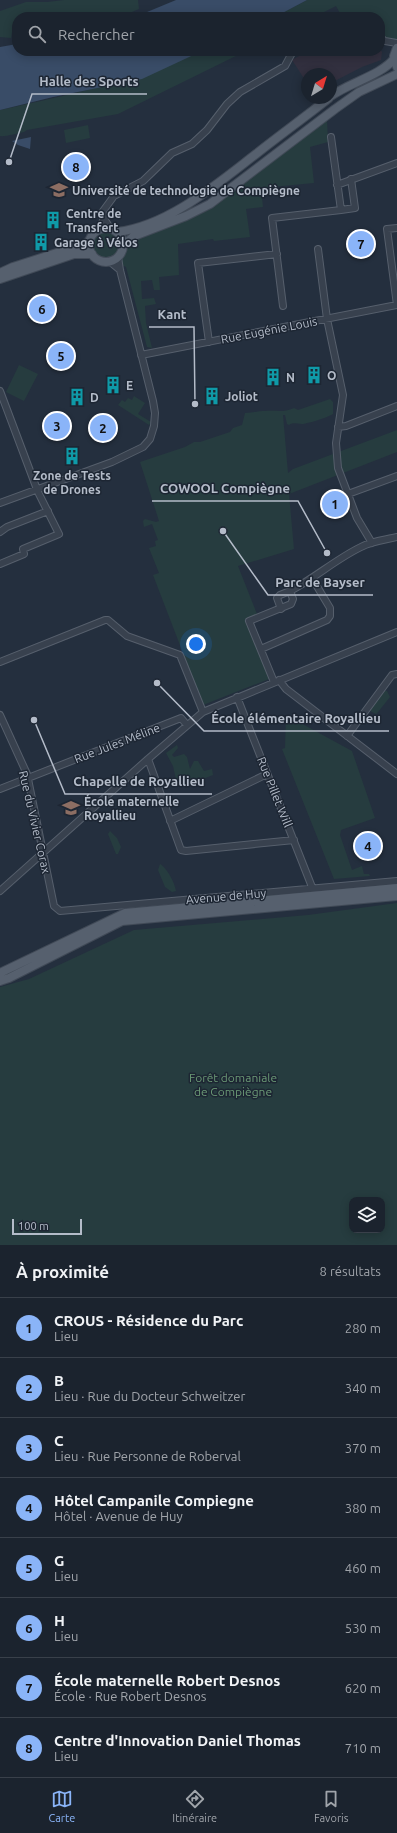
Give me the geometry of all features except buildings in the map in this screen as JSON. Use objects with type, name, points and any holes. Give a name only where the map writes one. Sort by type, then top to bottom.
[{"type":"main road","points":[[337,92],[388,66],[396,57]]},
{"type":"main road","points":[[0,278],[74,254],[92,254],[99,260],[109,261],[118,257],[123,246],[134,236],[186,216],[210,204],[335,109],[360,92],[397,74]]},
{"type":"main road","points":[[0,274],[13,267],[85,244],[98,230],[130,229],[176,211],[199,197],[321,104]]},
{"type":"main road","points":[[113,230],[120,236],[123,246]]},
{"type":"main road","points":[[90,240],[92,254]]},
{"type":"main road","points":[[0,973],[125,913],[397,888]]},
{"type":"main road","points":[[0,981],[9,978],[122,921],[397,896]]},
{"type":"street","points":[[385,40],[390,43],[397,43]]},
{"type":"street","points":[[390,43],[396,57]]},
{"type":"street","points":[[98,230],[105,209],[114,196],[143,181],[172,153],[192,144],[207,130],[227,104],[240,92],[285,66],[291,56]]},
{"type":"street","points":[[331,137],[341,210]]},
{"type":"street","points":[[337,185],[397,163]]},
{"type":"street","points":[[283,306],[272,218],[355,208],[351,179]]},
{"type":"street","points":[[105,209],[105,220],[113,230]]},
{"type":"street","points":[[397,228],[387,229],[397,305]]},
{"type":"street","points":[[318,249],[327,319],[343,396],[336,443],[338,468],[357,518],[372,543]]},
{"type":"street","points":[[209,342],[198,263],[276,254]]},
{"type":"street","points":[[0,503],[112,462],[144,448],[154,430],[155,414],[118,257]]},
{"type":"street","points":[[109,261],[120,270]]},
{"type":"street","name":"Rue Eugénie Louis","points":[[141,355],[397,305]]},
{"type":"street","points":[[0,391],[37,490],[59,534],[23,549],[24,554],[0,564]]},
{"type":"street","points":[[338,427],[346,426],[397,406]]},
{"type":"street","points":[[348,494],[397,476]]},
{"type":"street","points":[[0,533],[7,527],[48,511]]},
{"type":"street","points":[[281,608],[277,598],[280,595],[312,578],[361,547],[397,537]]},
{"type":"street","points":[[261,649],[327,620],[330,616],[330,608],[312,578]]},
{"type":"street","points":[[290,590],[292,602],[249,621],[276,681],[397,774]]},
{"type":"street","points":[[0,662],[108,620],[127,636],[180,655],[203,712]]},
{"type":"street","points":[[0,891],[187,724],[203,712],[397,632]]},
{"type":"street","points":[[347,736],[392,675],[397,674]]},
{"type":"street","name":"Rue Pillet Will","points":[[237,697],[312,887]]},
{"type":"street","name":"Rue du Vivier Corax","points":[[0,715],[28,778],[56,908]]},
{"type":"street","name":"Rue Jules Méline","points":[[0,789],[181,718],[187,724]]},
{"type":"street","points":[[148,759],[178,845],[183,851],[294,840]]},
{"type":"street","points":[[170,821],[268,774]]},
{"type":"street","name":"Avenue de Huy","points":[[56,908],[60,911],[312,887],[397,881]]},
{"type":"shaded area","points":[[299,56],[382,56],[381,60],[362,67],[337,80],[337,68],[301,68],[301,74],[292,60]]},
{"type":"green space","points":[[64,0],[138,0],[139,9],[132,12],[12,12],[11,38],[0,37],[0,11],[26,2]]},
{"type":"green space","points":[[307,0],[397,0],[397,40],[393,41],[385,37],[385,12],[339,12],[336,6],[324,12],[284,12]]},
{"type":"green space","points":[[190,56],[236,56],[118,114],[0,136],[0,110],[103,86]]},
{"type":"green space","points":[[327,120],[328,142],[310,147],[314,183],[261,188],[263,207],[246,209],[250,237],[214,241],[213,239],[178,244],[179,275],[159,277],[160,290],[154,290],[152,280],[141,281],[142,299],[154,298],[156,304],[145,306],[146,323],[152,348],[147,347],[126,267],[122,266],[123,254],[128,247],[137,237],[140,239],[211,209]]},
{"type":"green space","points":[[88,125],[90,138],[66,143],[64,130]]},
{"type":"green space","points":[[106,231],[116,235],[120,245],[116,255],[106,259],[96,255],[92,245],[96,235]]},
{"type":"green space","points":[[19,365],[38,374],[24,401],[6,392]]},
{"type":"green space","points":[[134,396],[145,403],[138,414],[151,422],[149,425],[118,405],[122,400],[125,402],[128,398],[132,400]]},
{"type":"green space","points":[[330,399],[333,402],[333,414],[313,422],[305,424],[294,423],[289,425],[287,424],[285,415],[283,415],[288,473],[293,469],[397,430],[397,452],[289,494],[294,549],[238,566],[257,614],[246,619],[269,679],[203,705],[153,575],[159,573],[149,548],[156,546],[155,541],[158,540],[152,524],[144,527],[143,521],[145,519],[156,522],[159,521],[140,462],[185,447],[194,442],[200,442],[230,432],[233,428],[242,425],[245,413],[283,411],[294,408],[298,410]]},
{"type":"green space","points":[[384,691],[387,691],[390,697],[376,714],[370,711],[371,707]]},
{"type":"green space","points":[[286,715],[352,751],[375,818],[341,830],[340,835],[352,870],[362,866],[364,874],[369,874],[370,876],[334,879],[282,749],[285,748]]},
{"type":"green space","points":[[177,745],[178,748],[172,755],[174,757],[184,754],[187,757],[190,769],[194,761],[198,761],[204,771],[212,769],[213,775],[185,786],[177,784],[173,766],[166,753]]},
{"type":"green space","points":[[110,831],[117,838],[121,847],[118,854],[116,854],[108,834]]},
{"type":"green space","points":[[160,864],[170,876],[176,891],[172,892],[165,887],[158,870]]},
{"type":"green space","name":"Forêt domaniale de Compiègne","points":[[397,903],[397,1245],[0,1245],[0,987],[29,979],[134,930],[308,915]]},
{"type":"water","points":[[176,0],[307,0],[284,12],[147,12]]},
{"type":"water","points":[[12,45],[12,56],[191,56],[142,79],[53,97],[0,110],[0,47]]},
{"type":"water","points":[[31,137],[30,149],[18,145],[12,141]]},
{"type":"place","name":"Halle des Sports","points":[[9,162]]},
{"type":"place","name":"Centre d'Innovation Daniel Thomas","points":[[76,167]]},
{"type":"place","name":"Université de technologie de Compiègne","points":[[59,190]]},
{"type":"place","name":"Centre de Transfert","points":[[53,220]]},
{"type":"place","name":"Garage à Vélos","points":[[41,242]]},
{"type":"place","name":"École maternelle Robert Desnos","points":[[361,244]]},
{"type":"place","name":"H","points":[[42,309]]},
{"type":"place","name":"G","points":[[61,356]]},
{"type":"place","name":"O","points":[[314,375]]},
{"type":"place","name":"N","points":[[273,377]]},
{"type":"place","name":"E","points":[[113,385]]},
{"type":"place","name":"Joliot","points":[[212,396]]},
{"type":"place","name":"D","points":[[77,397]]},
{"type":"place","name":"Kant","points":[[195,404]]},
{"type":"place","name":"C","points":[[57,426]]},
{"type":"place","name":"B","points":[[103,428]]},
{"type":"place","name":"Zone de Tests de Drones","points":[[72,456]]},
{"type":"place","name":"CROUS - Résidence du Parc","points":[[335,504]]},
{"type":"place","name":"Parc de Bayser","points":[[223,531]]},
{"type":"place","name":"COWOOL Compiègne","points":[[327,553]]},
{"type":"place","name":"École élémentaire Royallieu","points":[[157,683]]},
{"type":"place","name":"Chapelle de Royallieu","points":[[34,720]]},
{"type":"place","name":"École maternelle Royallieu","points":[[71,808]]},
{"type":"place","name":"Hôtel Campanile Compiegne","points":[[368,846]]}]
